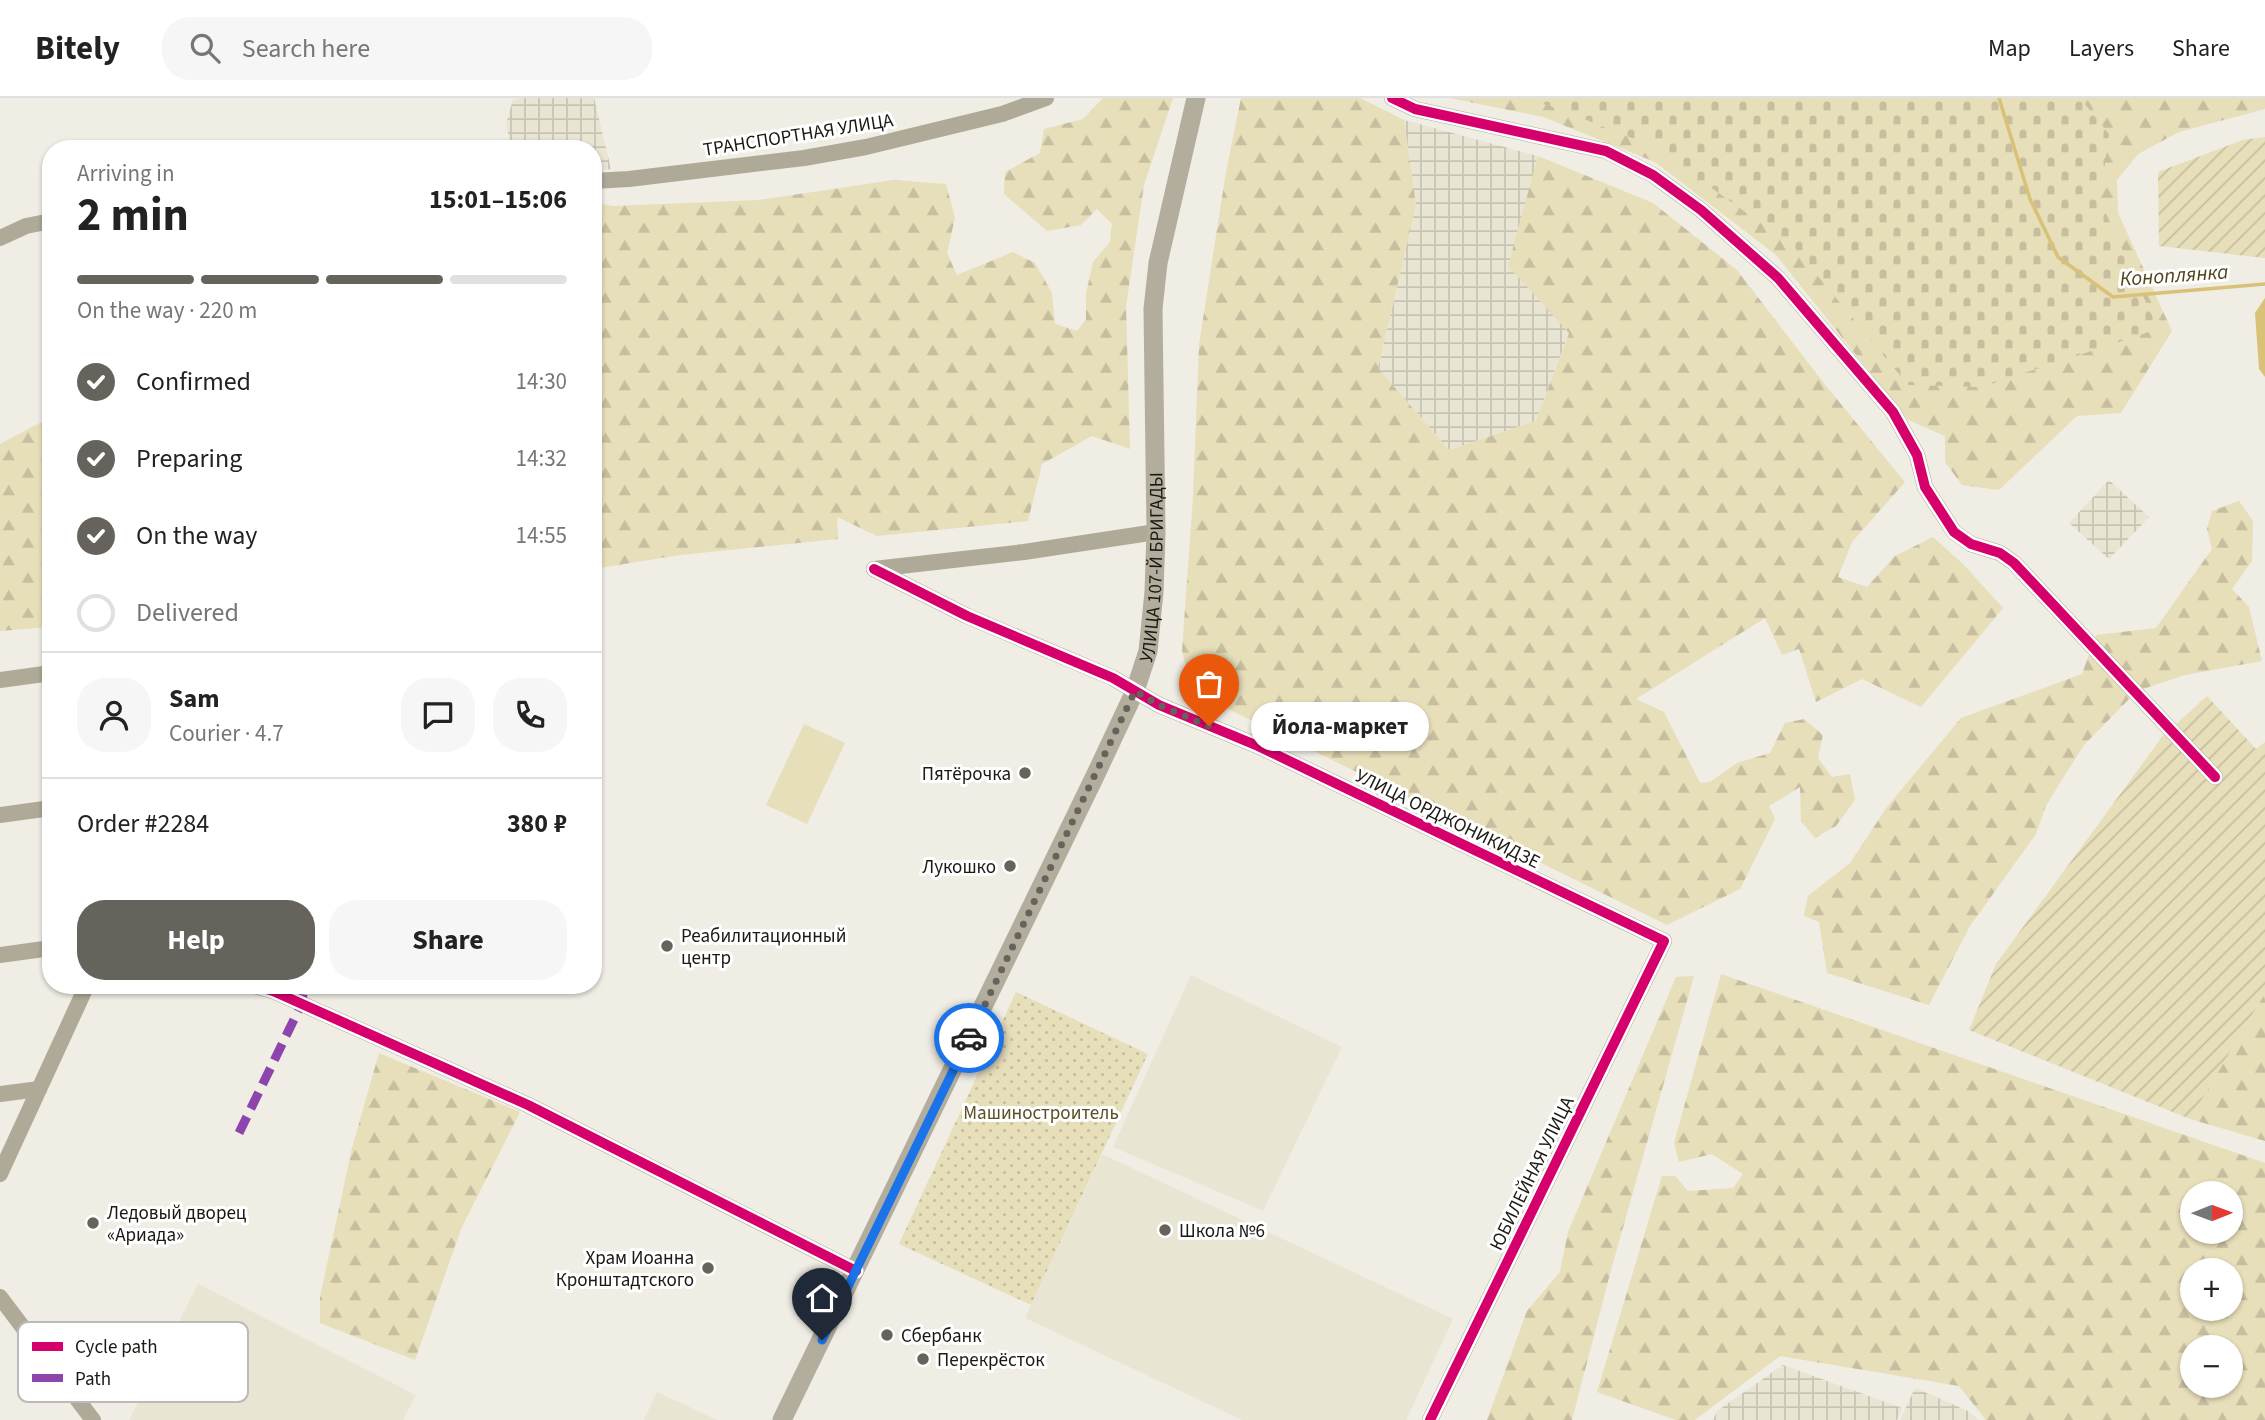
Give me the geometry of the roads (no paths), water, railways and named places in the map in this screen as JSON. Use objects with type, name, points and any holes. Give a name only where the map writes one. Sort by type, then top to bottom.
[{"type":"main road","name":"УЛИЦА 107-Й БРИГАДЫ","points":[[782,1420],[1135,691],[1148,651],[1156,532],[1153,309],[1158,263],[1196,98]]},
{"type":"street","name":"ТРАНСПОРТНАЯ УЛИЦА","points":[[602,180],[804,158],[866,147],[1002,114],[1046,98]]},
{"type":"street","points":[[1392,98],[1415,109],[1606,151],[1653,175],[1701,210],[1778,278],[1893,412],[1917,455],[1925,487],[1954,532],[1971,544],[2000,554],[2014,563],[2215,778]]},
{"type":"street","points":[[0,237],[42,223]]},
{"type":"street","name":"УЛИЦА ОРДЖОНИКИДЗЕ","points":[[1156,532],[1024,552],[874,569],[967,616],[1113,678],[1159,705],[1268,751],[1664,942]]},
{"type":"street","points":[[0,680],[42,674]]},
{"type":"street","points":[[0,815],[42,809]]},
{"type":"street","name":"ЮБИЛЕЙНАЯ УЛИЦА","points":[[1430,1420],[1664,942]]},
{"type":"street","points":[[0,956],[42,949]]},
{"type":"street","points":[[0,1174],[83,994]]},
{"type":"street","points":[[281,994],[528,1105],[856,1271]]},
{"type":"street","points":[[0,1094],[40,1089]]},
{"type":"street","points":[[0,1297],[19,1322]]},
{"type":"street","points":[[79,1402],[93,1420]]},
{"type":"waterway","name":"Коноплянка","points":[[1999,98],[2030,199],[2058,257],[2113,297],[2265,284]]},
{"type":"place","name":"Йола-маркет","points":[[1209,726]]},
{"type":"place","name":"Пятёрочка","points":[[1025,773]]},
{"type":"place","name":"Лукошко","points":[[1010,866]]},
{"type":"place","name":"Реабилитационный центр","points":[[667,946]]},
{"type":"place","name":"Ледовый дворец «Ариада»","points":[[93,1223]]},
{"type":"place","name":"Школа №6","points":[[1165,1230]]},
{"type":"place","name":"Храм Иоанна Кронштадтского","points":[[708,1268]]},
{"type":"place","name":"Сбербанк","points":[[887,1335]]},
{"type":"place","name":"Перекрёсток","points":[[923,1359]]},
{"type":"park label","name":"Машиностроитель","points":[[1041,1112]]}]
